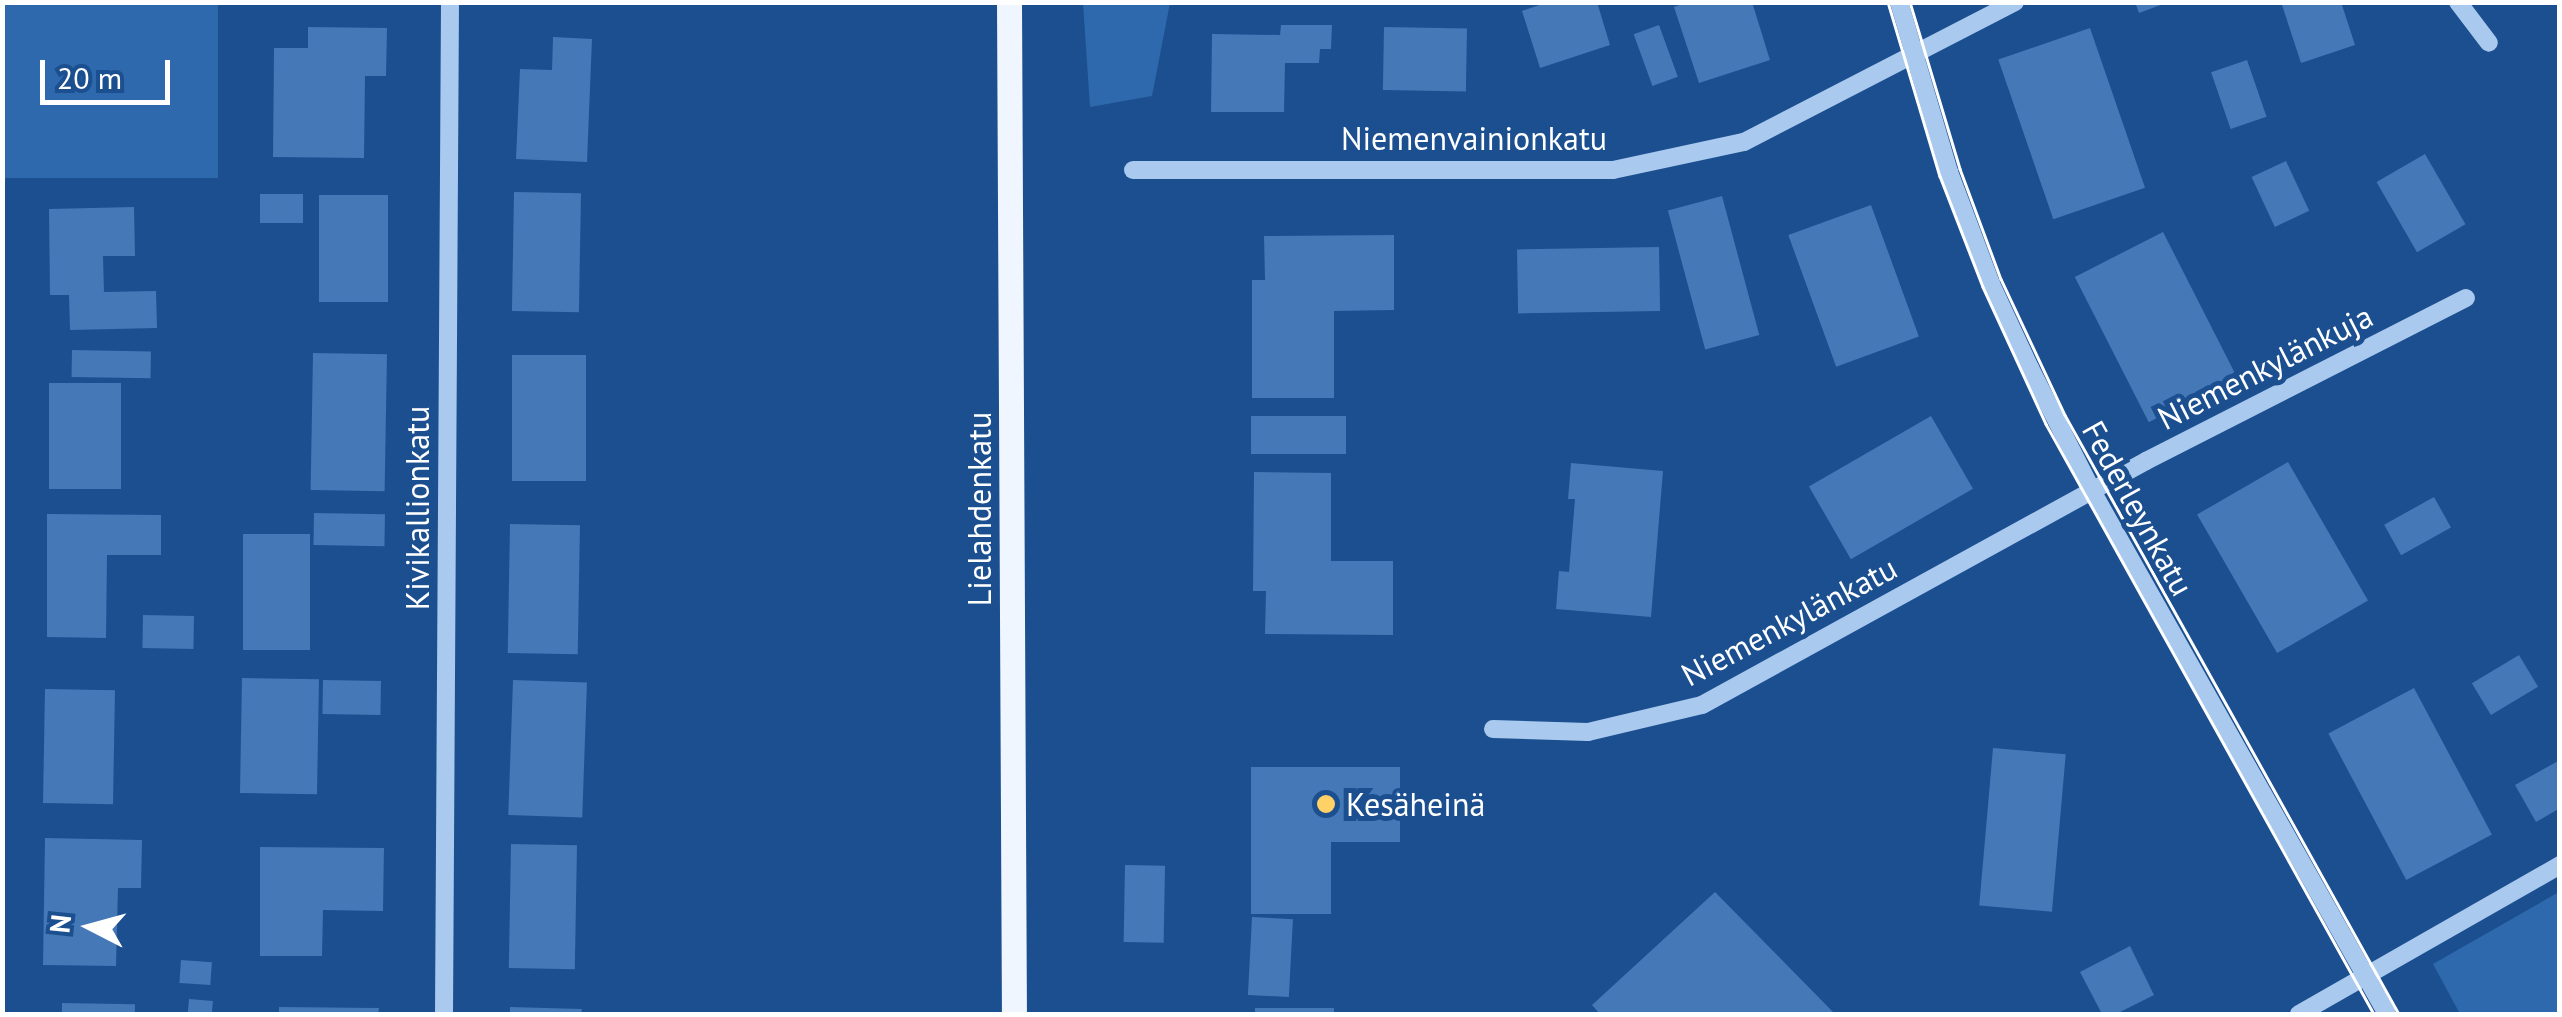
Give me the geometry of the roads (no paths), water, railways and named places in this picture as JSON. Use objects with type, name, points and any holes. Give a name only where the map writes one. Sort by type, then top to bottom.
[{"type":"main road","name":"Lielahdenkatu","points":[[1010,2],[1014,1014]]},
{"type":"street","name":"Kivikallionkatu","points":[[444,1014],[450,2]]},
{"type":"street","name":"Federleynkatu","points":[[1899,2],[1912,58],[1991,284],[2092,490],[2387,1014]]},
{"type":"street","name":"Niemenvainionkatu","points":[[1133,170],[1613,170],[1744,142],[2016,2]]},
{"type":"street","points":[[2458,2],[2489,44]]},
{"type":"street","name":"Niemenkylänkuja","points":[[2092,490],[2466,298]]},
{"type":"street","name":"Niemenkylänkatu","points":[[1493,729],[1588,732],[1702,705],[2092,490]]},
{"type":"street","points":[[2299,1014],[2560,865]]},
{"type":"tram line","points":[[1888,2],[1940,176],[1983,287],[2046,424],[2374,1014]]},
{"type":"tram line","points":[[1910,2],[1960,169],[2001,279],[2065,415],[2399,1014]]},
{"type":"place","name":"Kesäheinä","points":[[1326,804]]}]
